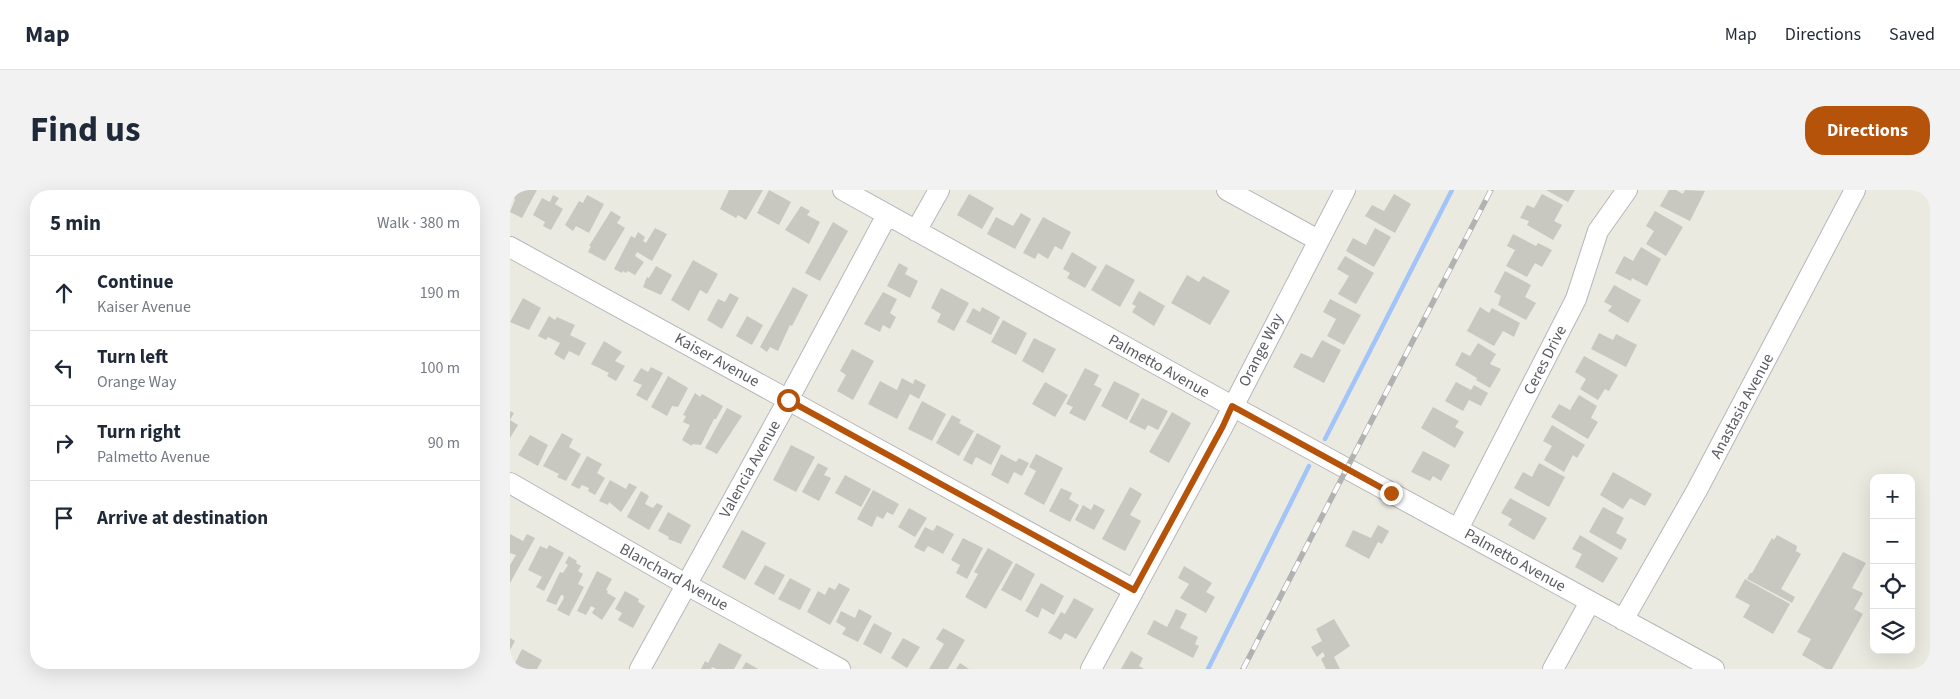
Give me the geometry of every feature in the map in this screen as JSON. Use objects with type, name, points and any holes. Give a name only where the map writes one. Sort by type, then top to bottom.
[{"type":"street","name":"Palmetto Avenue","points":[[842,190],[1232,406],[1714,669]]},
{"type":"street","points":[[916,231],[939,190]]},
{"type":"street","points":[[1227,190],[1318,240]]},
{"type":"street","name":"Orange Way","points":[[1090,669],[1223,426],[1345,190]]},
{"type":"street","name":"Ceres Drive","points":[[1458,528],[1576,299],[1598,231],[1627,190]]},
{"type":"street","name":"Anastasia Avenue","points":[[1624,620],[1697,490],[1856,190]]},
{"type":"street","name":"Valencia Avenue","points":[[640,669],[887,215]]},
{"type":"street","name":"Kaiser Avenue","points":[[510,247],[1134,590]]},
{"type":"street","name":"Blanchard Avenue","points":[[510,483],[687,585],[840,669]]},
{"type":"street","points":[[1553,669],[1590,602]]},
{"type":"building","points":[[512,190],[537,190],[522,218],[510,212],[515,200],[512,193],[515,192]]},
{"type":"building","points":[[729,190],[763,190],[746,220],[738,215],[736,218],[720,209]]},
{"type":"building","points":[[769,190],[791,202],[779,225],[757,213]]},
{"type":"building","points":[[1546,190],[1575,190],[1568,202]]},
{"type":"building","points":[[1669,190],[1676,190],[1683,194],[1685,190],[1705,191],[1690,221],[1660,206]]},
{"type":"building","points":[[969,194],[994,208],[982,229],[957,215]]},
{"type":"building","points":[[1394,194],[1411,204],[1395,233],[1365,216],[1372,205],[1384,211]]},
{"type":"building","points":[[1542,194],[1563,205],[1554,221],[1562,225],[1553,240],[1527,225],[1529,221],[1520,218],[1527,205],[1534,208]]},
{"type":"building","points":[[553,195],[559,198],[555,204],[563,209],[551,230],[543,226],[545,222],[533,215],[542,198],[550,202]]},
{"type":"building","points":[[587,195],[604,204],[589,233],[576,226],[573,231],[565,225],[579,201],[583,203]]},
{"type":"building","points":[[801,206],[810,211],[807,215],[820,222],[809,244],[785,230]]},
{"type":"building","points":[[611,211],[621,217],[617,223],[625,228],[605,261],[588,252],[591,246],[589,246]]},
{"type":"building","points":[[1655,211],[1683,227],[1666,256],[1646,244],[1654,231],[1646,226]]},
{"type":"building","points":[[1021,213],[1031,219],[1015,249],[987,234],[996,217],[1013,226]]},
{"type":"building","points":[[1043,217],[1071,232],[1062,250],[1055,246],[1048,259],[1038,253],[1035,259],[1023,253]]},
{"type":"building","points":[[833,222],[848,231],[820,281],[805,273]]},
{"type":"building","points":[[655,228],[667,234],[652,261],[637,252],[635,256],[644,262],[635,275],[628,271],[626,273],[623,271],[622,273],[614,269],[631,236],[635,238],[638,232],[645,237],[643,241],[646,243]]},
{"type":"building","points":[[1375,228],[1391,237],[1374,267],[1346,251],[1353,238],[1366,245]]},
{"type":"building","points":[[1513,234],[1536,246],[1538,243],[1552,250],[1542,267],[1535,263],[1527,277],[1506,266],[1515,250],[1507,246]]},
{"type":"building","points":[[1641,247],[1661,259],[1647,286],[1632,278],[1631,281],[1615,273],[1624,256],[1633,261]]},
{"type":"building","points":[[1072,252],[1097,267],[1085,288],[1067,278],[1070,273],[1063,269]]},
{"type":"building","points":[[1345,256],[1374,273],[1356,304],[1338,294],[1349,276],[1337,269]]},
{"type":"building","points":[[693,260],[718,274],[707,294],[700,290],[689,311],[671,300]]},
{"type":"building","points":[[899,263],[908,268],[905,274],[918,281],[910,298],[887,286]]},
{"type":"building","points":[[1106,264],[1135,280],[1120,307],[1091,290]]},
{"type":"building","points":[[656,266],[672,275],[661,295],[643,287],[647,277],[649,278]]},
{"type":"building","points":[[1505,271],[1531,285],[1525,297],[1536,303],[1526,320],[1498,305],[1501,296],[1494,292]]},
{"type":"building","points":[[1187,275],[1199,282],[1203,276],[1230,291],[1210,325],[1171,303]]},
{"type":"building","points":[[1614,285],[1641,300],[1628,323],[1608,311],[1612,306],[1604,302]]},
{"type":"building","points":[[793,287],[808,295],[792,326],[790,325],[778,351],[770,347],[767,352],[760,347]]},
{"type":"building","points":[[941,288],[969,303],[954,331],[937,322],[941,314],[931,308]]},
{"type":"building","points":[[1139,291],[1165,306],[1154,326],[1132,312],[1136,306],[1132,304]]},
{"type":"building","points":[[883,292],[897,299],[890,313],[896,317],[890,329],[883,325],[880,332],[864,324]]},
{"type":"building","points":[[730,293],[739,298],[722,329],[707,320],[718,299],[725,302]]},
{"type":"building","points":[[523,298],[541,308],[529,330],[510,322]]},
{"type":"building","points":[[1330,299],[1361,315],[1344,345],[1327,336],[1336,319],[1323,312]]},
{"type":"building","points":[[982,307],[1000,317],[991,335],[966,322],[973,308],[980,312]]},
{"type":"building","points":[[1480,307],[1489,313],[1492,308],[1520,323],[1514,337],[1503,331],[1494,346],[1467,331]]},
{"type":"building","points":[[549,316],[555,320],[557,317],[575,325],[570,335],[586,343],[579,356],[569,351],[564,360],[554,354],[560,343],[548,337],[546,340],[538,336]]},
{"type":"building","points":[[747,316],[763,325],[752,345],[736,336]]},
{"type":"building","points":[[1003,320],[1027,333],[1016,355],[991,342]]},
{"type":"building","points":[[1599,333],[1613,340],[1616,334],[1637,345],[1626,367],[1591,349]]},
{"type":"building","points":[[1034,338],[1056,349],[1043,373],[1022,361]]},
{"type":"building","points":[[1322,340],[1341,350],[1324,383],[1293,367],[1301,353],[1312,358]]},
{"type":"building","points":[[604,341],[622,352],[615,361],[625,366],[616,381],[607,376],[609,373],[591,364]]},
{"type":"building","points":[[1478,343],[1496,354],[1490,364],[1501,369],[1490,388],[1455,365],[1462,352],[1470,356]]},
{"type":"building","points":[[852,349],[874,361],[853,400],[837,391],[846,375],[840,371]]},
{"type":"building","points":[[1584,356],[1618,375],[1609,391],[1605,389],[1598,400],[1580,389],[1586,379],[1575,372]]},
{"type":"building","points":[[651,367],[663,373],[647,401],[636,395],[642,385],[633,381],[641,368],[648,372]]},
{"type":"building","points":[[1085,368],[1099,375],[1094,385],[1102,389],[1085,421],[1069,413],[1073,407],[1066,404]]},
{"type":"building","points":[[668,376],[688,388],[678,407],[672,406],[667,416],[651,407]]},
{"type":"building","points":[[902,378],[913,384],[915,379],[926,385],[919,399],[910,394],[897,419],[868,404],[880,381],[897,390]]},
{"type":"building","points":[[1114,381],[1140,394],[1127,420],[1101,406]]},
{"type":"building","points":[[1045,382],[1068,395],[1055,417],[1032,404]]},
{"type":"building","points":[[1456,382],[1471,390],[1474,385],[1488,393],[1481,406],[1469,400],[1463,411],[1445,401]]},
{"type":"building","points":[[695,393],[700,397],[702,394],[723,406],[701,445],[692,444],[692,446],[682,440],[690,425],[683,422],[686,416],[683,415]]},
{"type":"building","points":[[1579,395],[1597,406],[1591,418],[1598,422],[1588,439],[1551,417],[1559,404],[1570,410]]},
{"type":"building","points":[[1142,398],[1168,411],[1158,430],[1148,425],[1145,430],[1129,422]]},
{"type":"building","points":[[922,401],[946,414],[932,441],[908,429]]},
{"type":"building","points":[[1433,407],[1459,421],[1455,427],[1464,432],[1455,448],[1421,428]]},
{"type":"building","points":[[727,408],[742,416],[717,454],[705,448]]},
{"type":"building","points":[[510,411],[514,413],[510,420]]},
{"type":"building","points":[[1172,412],[1191,423],[1169,463],[1149,452]]},
{"type":"building","points":[[952,415],[961,420],[959,423],[974,431],[959,456],[936,443]]},
{"type":"building","points":[[510,420],[518,425],[510,438]]},
{"type":"building","points":[[1552,425],[1585,445],[1577,458],[1573,455],[1564,472],[1544,460],[1552,446],[1543,441]]},
{"type":"building","points":[[562,433],[573,439],[569,447],[581,454],[566,481],[557,477],[559,474],[543,466]]},
{"type":"building","points":[[977,433],[1001,446],[991,465],[976,457],[972,465],[963,460]]},
{"type":"building","points":[[530,435],[548,445],[538,466],[518,455]]},
{"type":"building","points":[[791,445],[815,457],[796,492],[773,480]]},
{"type":"building","points":[[1423,451],[1450,465],[1441,481],[1433,476],[1430,481],[1411,472]]},
{"type":"building","points":[[1001,454],[1016,462],[1019,458],[1029,463],[1022,476],[1014,472],[1008,484],[991,475]]},
{"type":"building","points":[[1036,454],[1063,468],[1044,505],[1024,494],[1036,471],[1029,467]]},
{"type":"building","points":[[587,456],[602,464],[597,473],[605,478],[595,495],[588,491],[589,488],[582,485],[579,489],[571,485]]},
{"type":"building","points":[[818,463],[828,468],[824,475],[831,478],[819,501],[802,492]]},
{"type":"building","points":[[1539,463],[1565,477],[1549,507],[1514,488],[1523,472],[1532,477]]},
{"type":"building","points":[[1613,472],[1652,494],[1645,506],[1630,498],[1623,509],[1600,495]]},
{"type":"building","points":[[845,475],[871,489],[861,507],[835,493]]},
{"type":"building","points":[[610,480],[626,489],[629,483],[637,487],[621,512],[609,502],[608,505],[599,501]]},
{"type":"building","points":[[1130,487],[1142,494],[1130,515],[1141,521],[1125,551],[1102,539]]},
{"type":"building","points":[[1061,488],[1072,493],[1069,499],[1079,505],[1070,522],[1049,511]]},
{"type":"building","points":[[873,490],[899,504],[893,515],[887,512],[883,519],[877,516],[872,527],[857,519]]},
{"type":"building","points":[[641,491],[649,496],[645,504],[653,508],[657,503],[663,506],[649,530],[627,517]]},
{"type":"building","points":[[1510,498],[1547,518],[1534,540],[1508,525],[1512,519],[1501,513]]},
{"type":"building","points":[[1094,504],[1105,510],[1094,530],[1075,520],[1083,505],[1091,510]]},
{"type":"building","points":[[1603,507],[1624,518],[1616,533],[1627,539],[1621,550],[1589,532]]},
{"type":"building","points":[[909,508],[927,518],[915,537],[898,527]]},
{"type":"building","points":[[668,512],[691,525],[681,544],[668,539],[669,537],[658,531]]},
{"type":"building","points":[[937,525],[954,534],[943,554],[928,546],[924,552],[914,547],[925,527],[933,531]]},
{"type":"building","points":[[1378,525],[1389,531],[1382,544],[1378,542],[1369,559],[1345,546],[1353,530],[1371,538]]},
{"type":"building","points":[[742,530],[766,543],[745,580],[722,567]]},
{"type":"building","points":[[510,534],[523,541],[527,534],[535,538],[510,583],[510,565],[516,555],[510,553]]},
{"type":"building","points":[[1580,535],[1618,558],[1603,583],[1575,567],[1582,554],[1572,549]]},
{"type":"building","points":[[1777,535],[1797,546],[1796,551],[1801,554],[1781,589],[1795,597],[1792,603],[1747,579],[1772,538],[1774,540]]},
{"type":"building","points":[[963,538],[983,548],[967,579],[956,573],[960,565],[951,560]]},
{"type":"building","points":[[549,545],[564,553],[544,591],[536,587],[542,577],[528,570],[540,546],[547,549]]},
{"type":"building","points":[[988,548],[1013,562],[986,609],[965,597],[978,574],[974,572]]},
{"type":"building","points":[[1843,552],[1866,563],[1852,588],[1863,593],[1854,609],[1863,614],[1832,669],[1826,669],[1802,655],[1811,639],[1797,632]]},
{"type":"building","points":[[569,556],[581,566],[578,571],[583,574],[578,584],[584,587],[569,616],[557,610],[564,598],[563,595],[561,595],[556,605],[546,601],[560,572],[563,573],[568,565],[565,563]]},
{"type":"building","points":[[1016,563],[1035,574],[1021,601],[1001,590]]},
{"type":"building","points":[[765,565],[785,575],[774,595],[754,584]]},
{"type":"building","points":[[1184,566],[1212,583],[1206,592],[1215,597],[1206,613],[1180,598],[1189,584],[1178,578]]},
{"type":"building","points":[[597,571],[612,579],[606,590],[608,591],[607,593],[616,598],[602,620],[592,613],[595,608],[591,606],[586,615],[577,611]]},
{"type":"building","points":[[790,578],[811,589],[800,610],[778,599]]},
{"type":"building","points":[[1745,579],[1790,604],[1773,634],[1743,617],[1750,605],[1735,597]]},
{"type":"building","points":[[839,583],[850,589],[830,625],[807,612],[818,591],[825,595],[829,587],[835,590]]},
{"type":"building","points":[[1041,583],[1064,596],[1054,615],[1042,608],[1038,618],[1025,611]]},
{"type":"building","points":[[625,591],[639,599],[638,602],[645,606],[633,628],[618,620],[622,613],[615,609]]},
{"type":"building","points":[[1074,598],[1094,609],[1076,639],[1065,633],[1061,640],[1048,633],[1061,612],[1065,614]]},
{"type":"building","points":[[859,609],[872,616],[858,642],[842,634],[846,628],[836,622],[841,611],[855,618]]},
{"type":"building","points":[[1176,609],[1187,614],[1180,628],[1198,637],[1195,644],[1199,646],[1193,658],[1147,634],[1154,620],[1167,627]]},
{"type":"building","points":[[1334,619],[1350,646],[1334,657],[1340,669],[1326,669],[1321,659],[1325,656],[1323,652],[1317,657],[1311,647],[1322,641],[1316,629]]},
{"type":"building","points":[[874,623],[892,633],[881,654],[863,644]]},
{"type":"building","points":[[943,628],[965,640],[948,669],[929,669],[944,644],[936,639]]},
{"type":"building","points":[[510,638],[515,641],[510,650]]},
{"type":"building","points":[[903,638],[920,647],[907,668],[891,658]]},
{"type":"building","points":[[719,643],[742,655],[734,669],[717,669],[712,667],[711,669],[701,669],[705,661],[708,663]]},
{"type":"building","points":[[522,649],[542,660],[537,669],[512,669]]},
{"type":"building","points":[[1131,651],[1143,658],[1139,666],[1144,669],[1121,669]]},
{"type":"building","points":[[746,662],[758,669],[742,669]]},
{"type":"building","points":[[960,663],[969,669],[956,669]]},
{"type":"waterway","points":[[1325,439],[1452,190]]},
{"type":"waterway","points":[[1208,669],[1309,466]]},
{"type":"railway","points":[[1243,669],[1491,190]]},
{"type":"route","points":[[788,400],[1134,590],[1232,406],[1391,493]]}]
